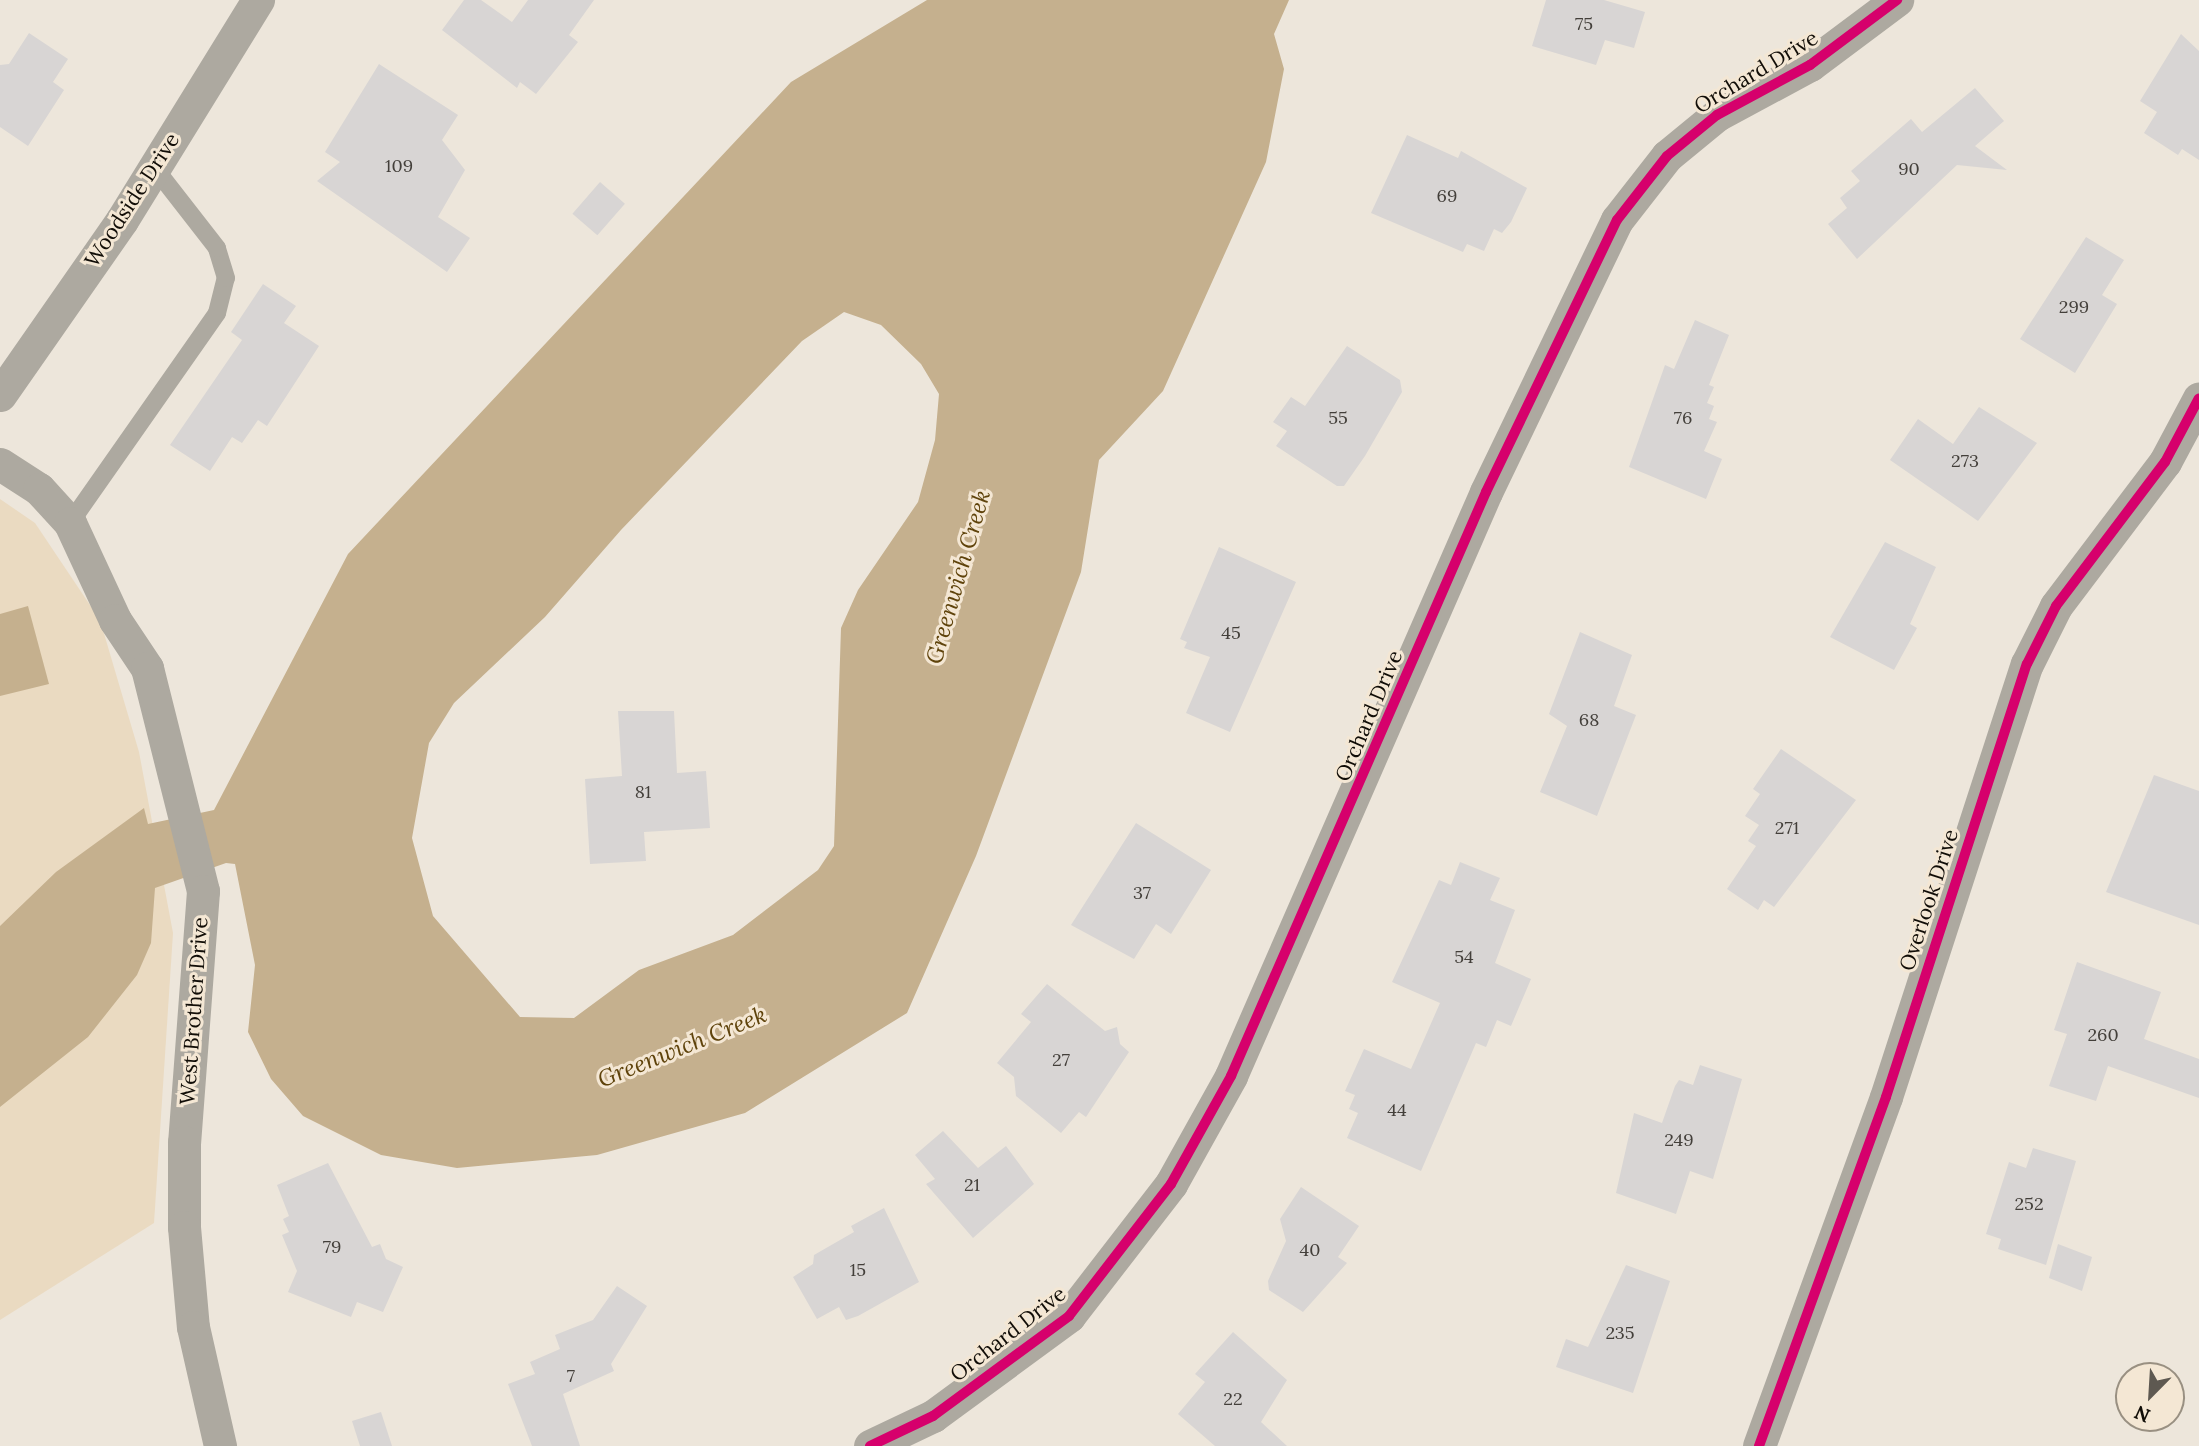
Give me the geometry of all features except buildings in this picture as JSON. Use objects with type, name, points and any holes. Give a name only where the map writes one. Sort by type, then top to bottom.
[{"type":"street","name":"Woodside Drive","points":[[0,395],[154,167],[258,0]]},
{"type":"street","name":"Orchard Drive","points":[[870,1446],[933,1416],[1069,1316],[1171,1184],[1231,1076],[1486,492],[1618,220],[1667,156],[1717,115],[1810,65],[1897,0]]},
{"type":"street","name":"Overlook Drive","points":[[1759,1446],[1886,1097],[2027,664],[2056,606],[2165,462],[2199,398]]},
{"type":"street","name":"West Brother Drive","points":[[0,464],[38,489],[69,523],[115,620],[147,668],[174,796],[203,891],[184,1142],[184,1227],[193,1327],[220,1446]]},
{"type":"lane","points":[[69,523],[216,313],[226,278],[217,248],[154,167]]},
{"type":"shaded area","points":[[0,499],[35,523],[100,620],[139,752],[173,933],[154,1223],[0,1320]]},
{"type":"water","name":"Greenwich Creek","points":[[927,0],[1289,0],[1274,34],[1284,69],[1266,162],[1163,391],[1099,460],[1081,572],[976,856],[907,1013],[745,1113],[597,1155],[457,1168],[381,1155],[303,1116],[271,1079],[248,1032],[255,965],[235,864],[226,863],[155,888],[151,943],[137,975],[88,1037],[0,1107],[0,926],[56,872],[144,808],[148,824],[214,810],[348,554],[791,82]],"holes":[[[844,312],[881,325],[921,364],[939,394],[935,440],[918,502],[858,590],[841,628],[834,846],[818,870],[733,935],[639,970],[574,1018],[520,1017],[433,916],[412,838],[429,743],[454,703],[545,617],[621,530],[802,341]]]},
{"type":"water","points":[[28,606],[49,684],[0,696],[0,614]]},
{"type":"cycle path","points":[[870,1446],[933,1416],[1069,1316],[1171,1184],[1231,1076],[1486,492],[1617,220],[1667,156],[1717,115],[1810,65],[1897,0]]},
{"type":"cycle path","points":[[1759,1446],[1886,1097],[2027,664],[2056,606],[2165,462],[2199,398]]}]
